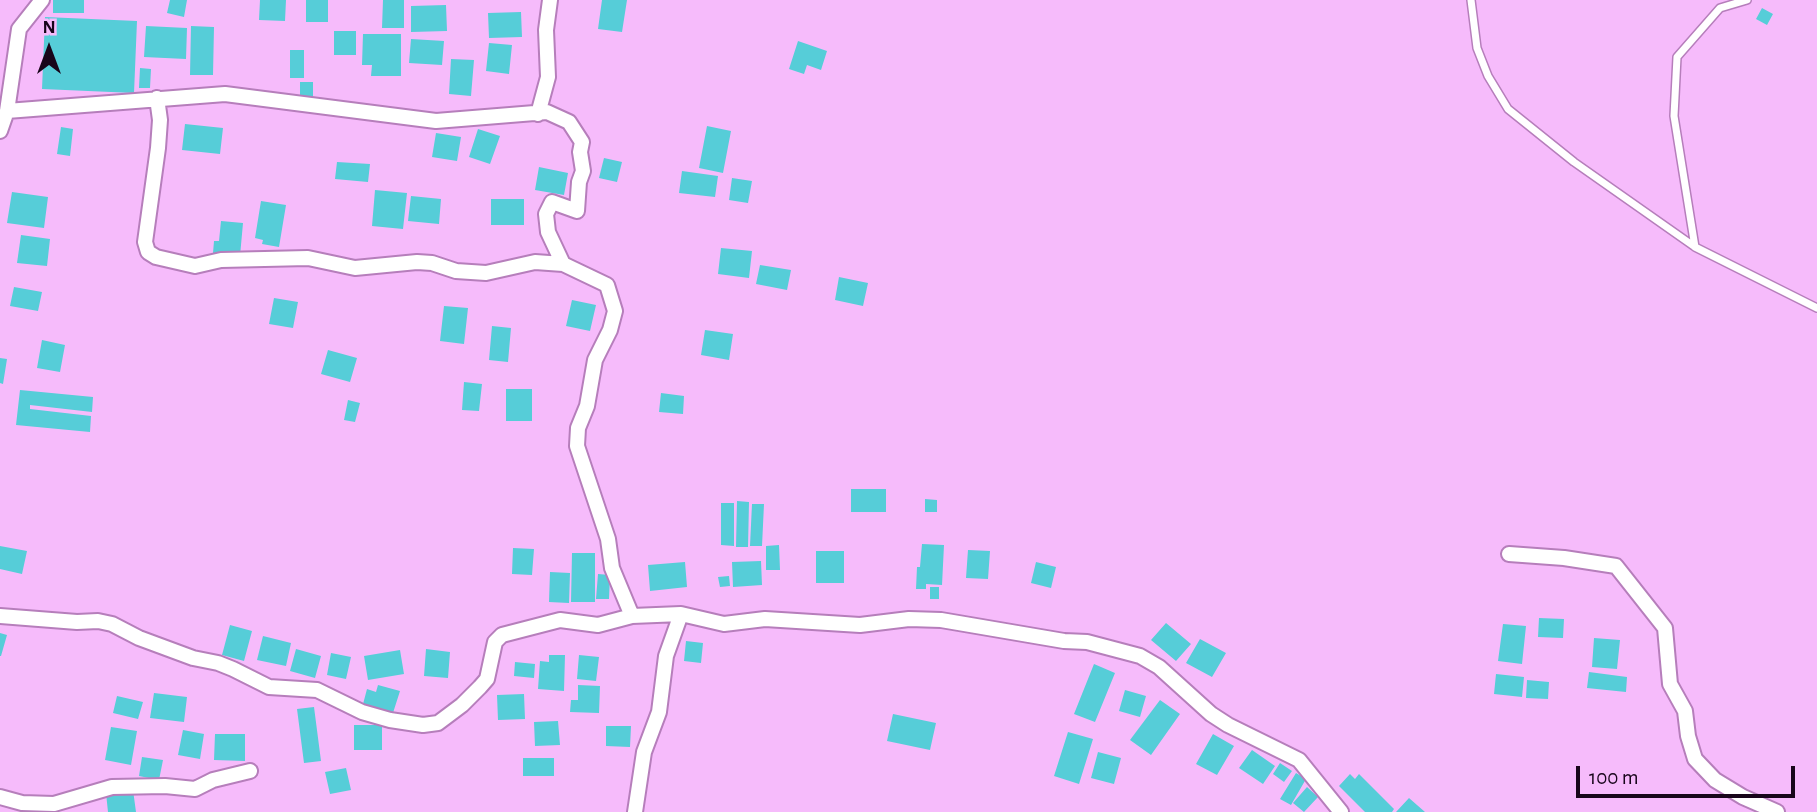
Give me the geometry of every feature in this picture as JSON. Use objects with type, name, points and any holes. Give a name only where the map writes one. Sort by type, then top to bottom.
[{"type":"street","points":[[0,131],[7,111],[19,29],[42,0]]},
{"type":"street","points":[[538,114],[548,78],[546,30],[550,0]]},
{"type":"street","points":[[7,111],[225,94],[436,121],[547,112],[569,122],[582,142],[580,152],[583,170],[579,182],[577,211],[552,202],[546,214],[548,232],[563,264]]},
{"type":"street","points":[[157,98],[160,120],[158,148],[145,242],[148,252],[156,257],[195,266],[221,260],[308,258],[355,268],[417,262],[432,263],[456,271],[486,273],[535,262],[563,264],[607,285],[615,311],[610,330],[595,360],[587,405],[578,428],[577,446],[608,539],[612,568],[632,616]]},
{"type":"street","points":[[1509,554],[1587,560],[1616,566],[1665,628],[1670,684],[1685,711],[1688,736],[1695,759],[1714,779],[1777,812]]},
{"type":"street","points":[[635,812],[644,752],[659,712],[666,656],[681,614]]},
{"type":"street","points":[[0,616],[112,624],[139,638],[193,658],[233,668],[268,687],[317,690],[362,712],[423,725],[438,723],[480,687],[487,679],[495,642],[502,635],[560,620],[598,625],[632,616],[681,614],[724,624],[765,619],[860,625],[909,619],[941,620],[1064,641],[1087,642],[1140,656],[1158,667],[1211,714],[1299,760],[1341,812]]},
{"type":"street","points":[[0,797],[22,803],[54,804],[112,788],[165,786],[195,789],[214,779],[250,771]]},
{"type":"lane","points":[[1471,0],[1478,48],[1488,75],[1508,109],[1574,162],[1695,247],[1817,308]]},
{"type":"lane","points":[[1695,247],[1674,116],[1677,57],[1720,8],[1747,0]]},
{"type":"building","points":[[53,0],[84,0],[84,13],[53,13]]},
{"type":"building","points":[[170,0],[187,0],[184,17],[167,13]]},
{"type":"building","points":[[260,0],[286,0],[285,21],[259,20]]},
{"type":"building","points":[[306,0],[328,0],[328,22],[306,22]]},
{"type":"building","points":[[383,0],[404,0],[404,28],[382,28]]},
{"type":"building","points":[[602,0],[627,0],[622,32],[598,29]]},
{"type":"building","points":[[446,5],[447,31],[411,32],[411,6]]},
{"type":"building","points":[[1762,8],[1773,14],[1767,25],[1756,19]]},
{"type":"building","points":[[521,12],[522,37],[489,38],[488,13]]},
{"type":"building","points":[[45,17],[137,21],[134,93],[42,89]]},
{"type":"building","points":[[146,26],[187,28],[186,59],[144,57]]},
{"type":"building","points":[[191,26],[214,27],[213,75],[190,75]]},
{"type":"building","points":[[334,31],[356,31],[356,55],[334,55]]},
{"type":"building","points":[[363,34],[401,34],[401,76],[371,76],[372,65],[362,65]]},
{"type":"building","points":[[411,39],[444,41],[442,65],[409,63]]},
{"type":"building","points":[[798,41],[827,51],[821,70],[807,65],[804,74],[789,69]]},
{"type":"building","points":[[489,43],[512,45],[509,74],[486,71]]},
{"type":"building","points":[[290,50],[304,50],[304,78],[290,78]]},
{"type":"building","points":[[451,59],[474,60],[471,96],[449,94]]},
{"type":"building","points":[[140,68],[151,69],[150,88],[139,88]]},
{"type":"building","points":[[300,82],[313,82],[313,100],[300,100]]},
{"type":"building","points":[[185,124],[223,128],[220,154],[182,150]]},
{"type":"building","points":[[707,126],[731,131],[723,173],[699,168]]},
{"type":"building","points":[[61,127],[73,129],[70,156],[57,154]]},
{"type":"building","points":[[478,129],[500,136],[490,164],[469,157]]},
{"type":"building","points":[[436,133],[461,137],[457,161],[432,157]]},
{"type":"building","points":[[604,158],[622,162],[617,182],[599,178]]},
{"type":"building","points":[[337,162],[370,164],[368,182],[335,179]]},
{"type":"building","points":[[539,167],[568,173],[564,195],[535,190]]},
{"type":"building","points":[[682,171],[718,176],[715,197],[679,193]]},
{"type":"building","points":[[732,178],[752,181],[748,203],[729,200]]},
{"type":"building","points":[[375,190],[407,193],[403,229],[372,226]]},
{"type":"building","points":[[12,192],[48,197],[44,228],[7,223]]},
{"type":"building","points":[[411,196],[441,199],[439,224],[408,221]]},
{"type":"building","points":[[491,199],[524,199],[524,225],[491,225]]},
{"type":"building","points":[[261,201],[286,205],[279,247],[262,244],[263,240],[255,238]]},
{"type":"building","points":[[221,221],[243,223],[240,256],[213,253],[214,241],[219,241]]},
{"type":"building","points":[[21,235],[50,239],[47,266],[17,263]]},
{"type":"building","points":[[721,248],[752,251],[749,278],[718,274]]},
{"type":"building","points":[[760,265],[791,270],[787,290],[756,284]]},
{"type":"building","points":[[839,277],[868,283],[863,306],[835,300]]},
{"type":"building","points":[[14,287],[42,292],[38,311],[10,306]]},
{"type":"building","points":[[274,298],[298,302],[293,328],[269,324]]},
{"type":"building","points":[[572,300],[596,305],[590,331],[566,326]]},
{"type":"building","points":[[444,306],[468,308],[464,344],[440,341]]},
{"type":"building","points":[[492,326],[511,328],[508,362],[489,360]]},
{"type":"building","points":[[705,330],[733,334],[729,360],[701,355]]},
{"type":"building","points":[[42,340],[65,345],[60,372],[37,368]]},
{"type":"building","points":[[328,350],[357,358],[350,382],[321,374]]},
{"type":"building","points":[[0,358],[7,359],[3,384],[0,383]]},
{"type":"building","points":[[464,382],[482,384],[479,411],[462,410]]},
{"type":"building","points":[[506,389],[532,389],[532,421],[506,421]]},
{"type":"building","points":[[20,390],[93,397],[92,412],[30,405],[30,409],[91,416],[90,432],[16,425]]},
{"type":"building","points":[[661,393],[684,396],[683,414],[659,412]]},
{"type":"building","points":[[348,400],[360,403],[355,422],[344,420]]},
{"type":"building","points":[[851,489],[886,489],[886,512],[851,512]]},
{"type":"building","points":[[925,499],[937,500],[937,512],[925,512]]},
{"type":"building","points":[[737,501],[749,502],[748,547],[736,547]]},
{"type":"building","points":[[721,503],[734,503],[734,546],[721,545]]},
{"type":"building","points":[[752,504],[764,504],[762,546],[750,546]]},
{"type":"building","points":[[922,544],[944,545],[942,585],[926,584],[926,589],[916,589]]},
{"type":"building","points":[[779,545],[780,570],[766,570],[766,546]]},
{"type":"building","points":[[0,546],[27,551],[22,574],[0,569]]},
{"type":"building","points":[[513,548],[534,549],[532,575],[512,574]]},
{"type":"building","points":[[968,550],[990,551],[988,579],[966,578]]},
{"type":"building","points":[[816,551],[844,551],[844,583],[816,583]]},
{"type":"building","points":[[572,553],[595,553],[595,602],[571,602]]},
{"type":"building","points":[[761,561],[762,585],[733,587],[732,562]]},
{"type":"building","points":[[685,562],[687,587],[650,591],[648,565]]},
{"type":"building","points":[[1036,562],[1056,567],[1051,588],[1031,583]]},
{"type":"building","points":[[550,572],[570,573],[569,603],[549,602]]},
{"type":"building","points":[[598,574],[610,575],[609,599],[596,599]]},
{"type":"building","points":[[729,576],[730,586],[720,587],[718,577]]},
{"type":"building","points":[[930,587],[939,587],[939,599],[930,599]]},
{"type":"building","points":[[1539,618],[1564,619],[1563,638],[1538,637]]},
{"type":"building","points":[[1166,623],[1191,644],[1176,661],[1151,640]]},
{"type":"building","points":[[1503,624],[1526,626],[1522,664],[1498,661]]},
{"type":"building","points":[[230,625],[252,631],[244,661],[222,655]]},
{"type":"building","points":[[0,633],[7,635],[1,656],[0,656]]},
{"type":"building","points":[[263,636],[291,643],[286,666],[257,660]]},
{"type":"building","points":[[1594,638],[1620,640],[1617,669],[1592,667]]},
{"type":"building","points":[[1200,639],[1226,653],[1212,677],[1186,663]]},
{"type":"building","points":[[686,641],[703,643],[701,663],[684,661]]},
{"type":"building","points":[[296,649],[321,656],[315,678],[290,671]]},
{"type":"building","points":[[426,649],[450,652],[448,678],[424,676]]},
{"type":"building","points":[[400,650],[404,674],[368,680],[364,656]]},
{"type":"building","points":[[331,653],[351,657],[346,679],[327,675]]},
{"type":"building","points":[[549,655],[565,655],[564,691],[538,689],[540,661],[549,662]]},
{"type":"building","points":[[579,655],[599,657],[596,681],[577,679]]},
{"type":"building","points":[[515,662],[535,664],[534,678],[514,676]]},
{"type":"building","points":[[1094,664],[1115,673],[1095,722],[1074,714]]},
{"type":"building","points":[[1589,672],[1627,677],[1626,692],[1587,688]]},
{"type":"building","points":[[1496,674],[1524,677],[1522,697],[1494,694]]},
{"type":"building","points":[[1527,680],[1549,682],[1548,699],[1526,698]]},
{"type":"building","points":[[378,685],[400,691],[392,716],[362,708],[367,689],[376,692]]},
{"type":"building","points":[[578,685],[600,686],[599,713],[570,712],[571,700],[578,700]]},
{"type":"building","points":[[1125,690],[1146,696],[1140,717],[1119,711]]},
{"type":"building","points":[[154,693],[187,697],[184,722],[150,718]]},
{"type":"building","points":[[524,694],[525,719],[498,720],[497,695]]},
{"type":"building","points":[[117,696],[143,702],[138,719],[113,713]]},
{"type":"building","points":[[1160,700],[1180,714],[1151,755],[1130,740]]},
{"type":"building","points":[[314,707],[321,761],[304,763],[297,709]]},
{"type":"building","points":[[893,714],[936,723],[930,750],[887,741]]},
{"type":"building","points":[[558,721],[560,745],[535,746],[534,722]]},
{"type":"building","points":[[354,725],[382,725],[382,750],[354,750]]},
{"type":"building","points":[[606,726],[631,726],[630,747],[606,746]]},
{"type":"building","points":[[111,727],[137,731],[131,765],[105,760]]},
{"type":"building","points":[[183,730],[204,734],[200,759],[178,755]]},
{"type":"building","points":[[1068,732],[1093,739],[1079,784],[1054,776]]},
{"type":"building","points":[[215,734],[245,734],[245,761],[214,760]]},
{"type":"building","points":[[1213,734],[1234,746],[1217,775],[1196,764]]},
{"type":"building","points":[[1252,750],[1275,766],[1263,784],[1239,768]]},
{"type":"building","points":[[1098,752],[1121,758],[1114,784],[1091,778]]},
{"type":"building","points":[[142,757],[163,760],[159,780],[139,776]]},
{"type":"building","points":[[523,758],[554,758],[554,776],[523,776]]},
{"type":"building","points":[[1280,763],[1292,771],[1284,782],[1273,774]]},
{"type":"building","points":[[346,768],[351,790],[330,794],[325,772]]},
{"type":"building","points":[[1296,773],[1306,779],[1291,805],[1280,799]]},
{"type":"building","points":[[1350,774],[1355,779],[1359,774],[1394,809],[1392,812],[1365,812],[1339,786]]},
{"type":"building","points":[[1307,787],[1318,797],[1304,812],[1293,803]]},
{"type":"building","points":[[133,790],[136,812],[108,812],[106,793]]},
{"type":"building","points":[[1409,798],[1425,812],[1396,812]]}]
